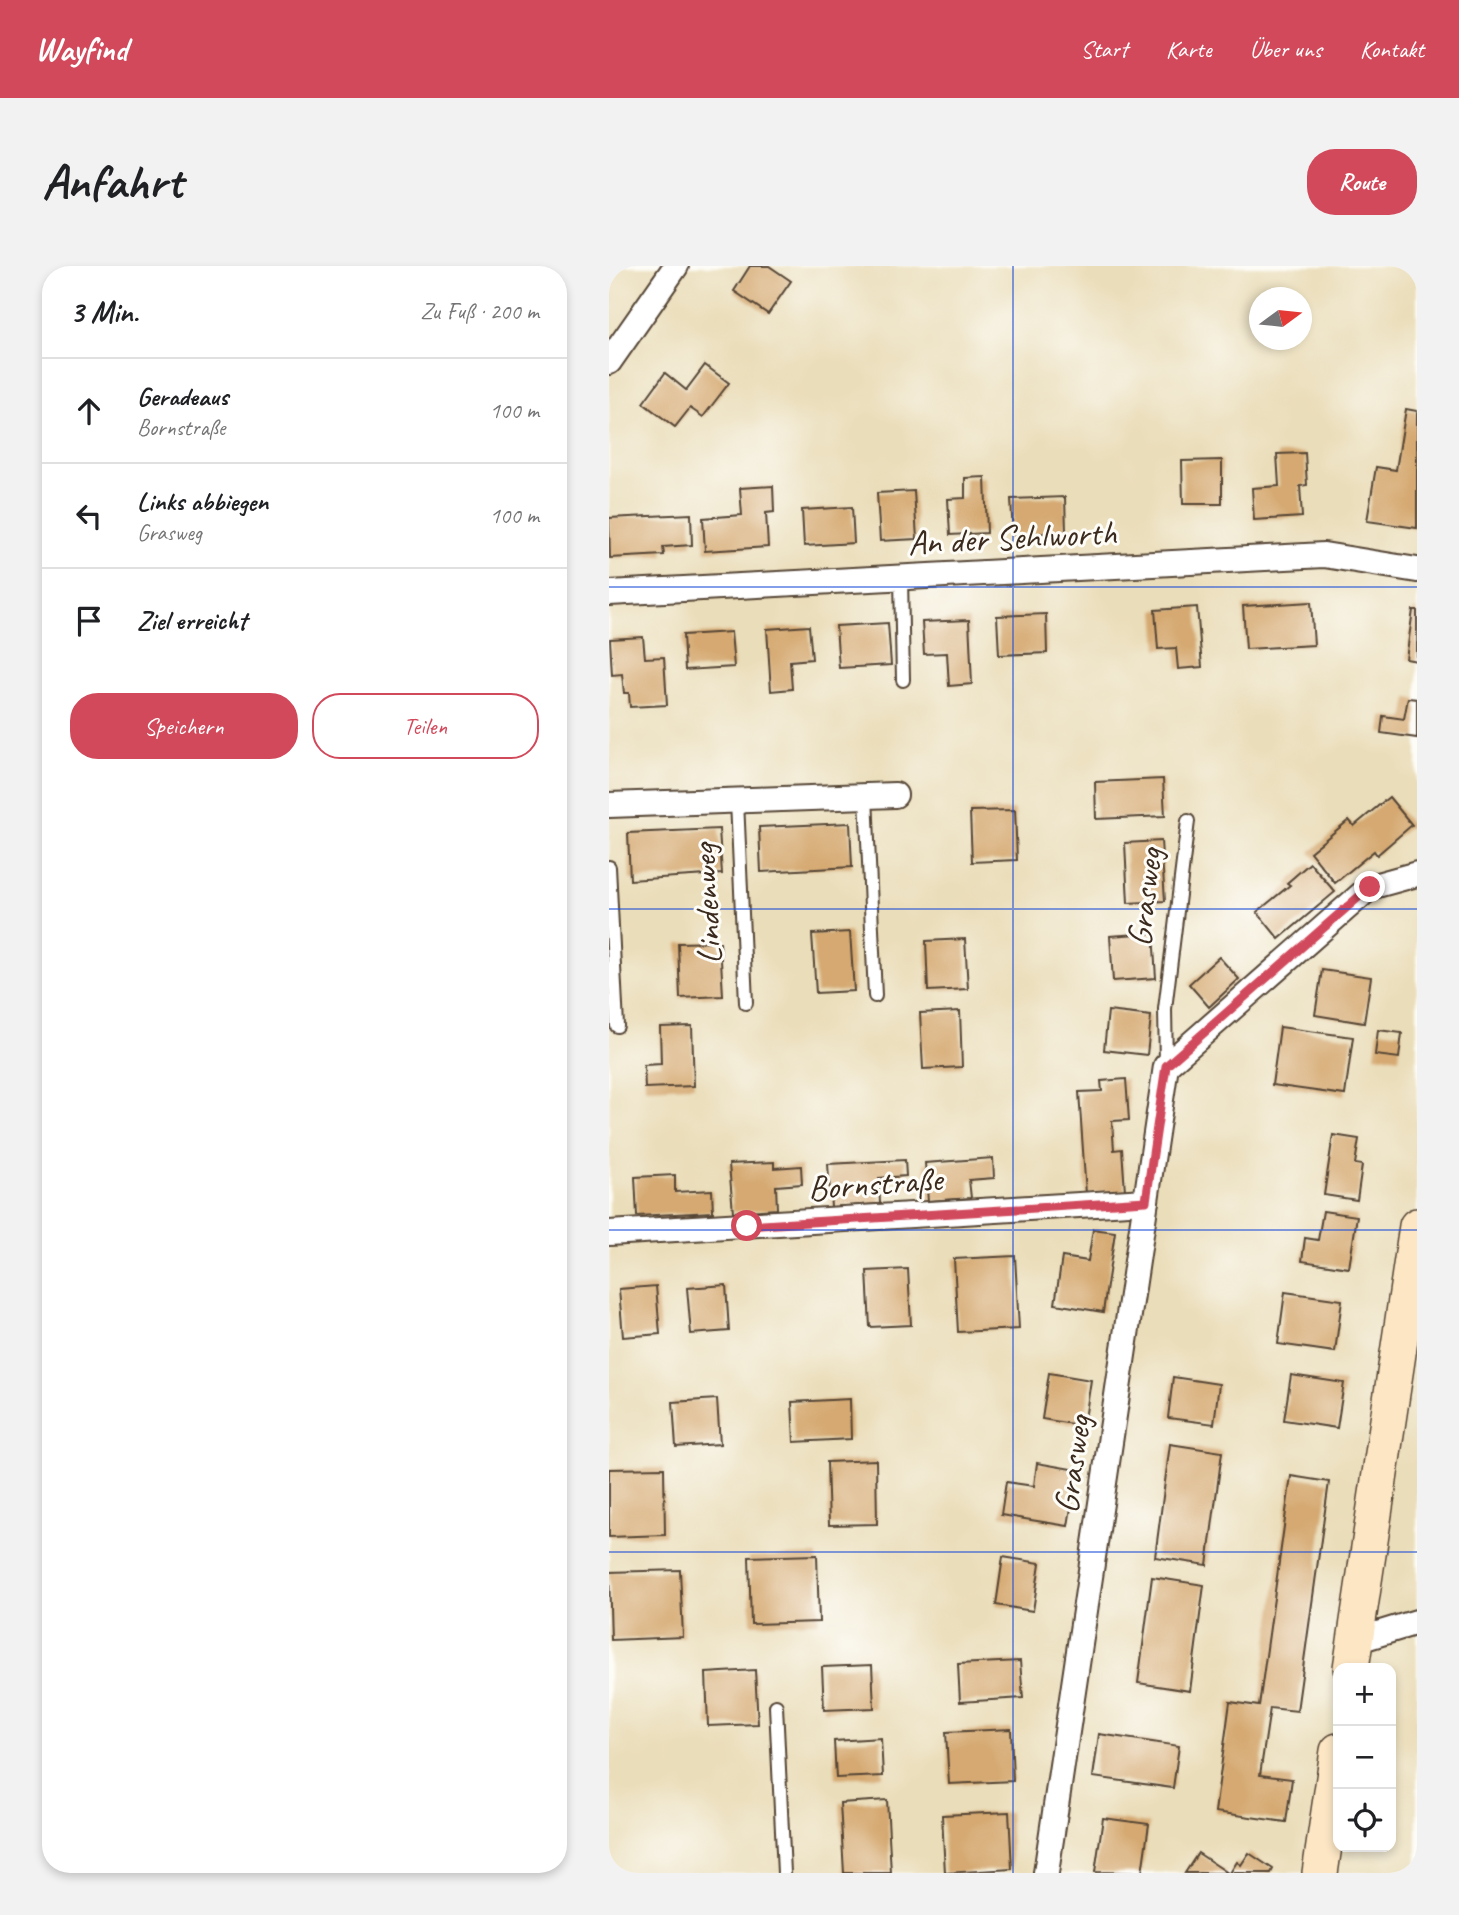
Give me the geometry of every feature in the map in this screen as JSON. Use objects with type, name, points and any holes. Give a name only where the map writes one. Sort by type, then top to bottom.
[{"type":"main road","points":[[1353,1655],[1417,1226]]},
{"type":"main road","points":[[1320,1873],[1333,1785]]},
{"type":"street","points":[[609,362],[676,266]]},
{"type":"street","name":"An der Sehlworth","points":[[609,593],[1324,555],[1417,570]]},
{"type":"street","name":"Lindenweg","points":[[609,805],[895,795]]},
{"type":"street","points":[[1166,1066],[1370,887],[1417,874]]},
{"type":"street","name":"Grasweg","points":[[1046,1873],[1166,1066]]},
{"type":"street","name":"Bornstraße","points":[[609,1233],[1146,1201]]},
{"type":"street","points":[[1353,1655],[1417,1622]]},
{"type":"lane","points":[[901,579],[903,680]]},
{"type":"lane","points":[[866,796],[875,996]]},
{"type":"lane","name":"Lindenweg","points":[[737,801],[746,1003]]},
{"type":"lane","name":"Grasweg","points":[[1166,1066],[1165,1009],[1188,821]]},
{"type":"lane","points":[[609,867],[617,1026]]},
{"type":"lane","points":[[776,1706],[784,1873]]},
{"type":"building","points":[[750,266],[769,266],[791,281],[768,314],[734,291]]},
{"type":"building","points":[[705,365],[729,383],[703,417],[690,408],[675,427],[643,403],[665,373],[686,390]]},
{"type":"building","points":[[1406,409],[1417,411],[1417,528],[1367,521],[1376,467],[1396,470]]},
{"type":"building","points":[[1305,453],[1307,485],[1300,486],[1302,517],[1254,520],[1252,488],[1279,486],[1277,454]]},
{"type":"building","points":[[1222,460],[1222,504],[1183,504],[1182,461]]},
{"type":"building","points":[[985,477],[987,533],[950,535],[948,499],[965,498],[965,478]]},
{"type":"building","points":[[773,486],[774,512],[766,513],[768,547],[705,551],[703,518],[742,515],[740,488]]},
{"type":"building","points":[[914,491],[917,539],[880,541],[877,493]]},
{"type":"building","points":[[1065,497],[1066,532],[1013,535],[1011,499]]},
{"type":"building","points":[[852,507],[854,543],[804,546],[802,510]]},
{"type":"building","points":[[691,514],[692,545],[663,547],[664,555],[610,558],[609,518]]},
{"type":"building","points":[[1311,602],[1314,645],[1246,649],[1243,606]]},
{"type":"building","points":[[1197,607],[1202,667],[1178,669],[1176,648],[1158,649],[1155,610]]},
{"type":"building","points":[[1413,610],[1417,610],[1417,661],[1406,659]]},
{"type":"building","points":[[1046,614],[1047,653],[999,655],[997,616]]},
{"type":"building","points":[[969,620],[972,684],[949,686],[947,653],[924,654],[922,622]]},
{"type":"building","points":[[888,623],[891,665],[839,668],[836,626]]},
{"type":"building","points":[[809,626],[812,659],[790,661],[792,689],[771,691],[767,629]]},
{"type":"building","points":[[731,632],[734,667],[685,670],[683,635]]},
{"type":"building","points":[[643,637],[645,658],[664,657],[667,705],[630,707],[629,693],[624,693],[622,674],[612,675],[610,639]]},
{"type":"building","points":[[1408,698],[1417,699],[1417,738],[1381,733],[1383,716],[1404,719]]},
{"type":"building","points":[[1163,779],[1165,816],[1096,819],[1095,782]]},
{"type":"building","points":[[1389,797],[1412,825],[1377,855],[1374,851],[1335,883],[1310,852],[1349,820],[1354,826]]},
{"type":"building","points":[[1015,810],[1017,860],[972,862],[970,811]]},
{"type":"building","points":[[850,823],[852,867],[761,872],[759,827]]},
{"type":"building","points":[[719,829],[722,874],[630,880],[628,833]]},
{"type":"building","points":[[1161,841],[1165,901],[1128,903],[1125,843]]},
{"type":"building","points":[[1310,863],[1335,892],[1279,939],[1257,912],[1290,885],[1287,883]]},
{"type":"building","points":[[850,932],[854,991],[816,993],[812,934]]},
{"type":"building","points":[[1153,933],[1156,978],[1113,981],[1110,936]]},
{"type":"building","points":[[965,939],[968,989],[928,991],[926,941]]},
{"type":"building","points":[[720,942],[723,996],[680,998],[678,943]]},
{"type":"building","points":[[1219,957],[1239,979],[1209,1007],[1189,984]]},
{"type":"building","points":[[1322,970],[1371,977],[1364,1023],[1315,1015]]},
{"type":"building","points":[[960,1011],[962,1067],[923,1069],[920,1013]]},
{"type":"building","points":[[1108,1011],[1151,1016],[1147,1055],[1104,1050]]},
{"type":"building","points":[[692,1026],[694,1086],[645,1088],[644,1065],[661,1064],[660,1027]]},
{"type":"building","points":[[1280,1027],[1353,1037],[1345,1095],[1272,1085]]},
{"type":"building","points":[[1378,1030],[1402,1033],[1399,1058],[1375,1055]]},
{"type":"building","points":[[1126,1079],[1129,1120],[1112,1121],[1114,1150],[1122,1149],[1125,1191],[1086,1194],[1079,1092],[1102,1091],[1101,1081]]},
{"type":"building","points":[[1333,1135],[1359,1139],[1355,1164],[1362,1165],[1357,1200],[1324,1195]]},
{"type":"building","points":[[993,1158],[994,1178],[969,1180],[971,1198],[928,1201],[925,1163]]},
{"type":"building","points":[[905,1160],[906,1176],[879,1178],[880,1204],[831,1207],[828,1164]]},
{"type":"building","points":[[774,1162],[774,1168],[801,1166],[802,1184],[776,1186],[777,1209],[733,1212],[729,1164]]},
{"type":"building","points":[[675,1175],[675,1192],[712,1190],[713,1212],[637,1216],[635,1177]]},
{"type":"building","points":[[1323,1211],[1357,1216],[1349,1268],[1302,1261],[1305,1238],[1318,1240]]},
{"type":"building","points":[[1093,1229],[1115,1232],[1103,1312],[1055,1304],[1062,1257],[1088,1261]]},
{"type":"building","points":[[1015,1256],[1019,1329],[958,1332],[954,1259]]},
{"type":"building","points":[[908,1269],[911,1325],[870,1327],[867,1271]]},
{"type":"building","points":[[726,1285],[729,1331],[691,1334],[687,1288]]},
{"type":"building","points":[[656,1286],[660,1334],[623,1337],[619,1289]]},
{"type":"building","points":[[1285,1292],[1342,1300],[1335,1352],[1278,1344]]},
{"type":"building","points":[[1049,1373],[1091,1380],[1084,1426],[1042,1419]]},
{"type":"building","points":[[1291,1375],[1344,1383],[1337,1428],[1284,1420]]},
{"type":"building","points":[[1173,1377],[1219,1384],[1214,1424],[1168,1418]]},
{"type":"building","points":[[717,1399],[720,1444],[676,1447],[673,1402]]},
{"type":"building","points":[[850,1399],[851,1439],[794,1442],[792,1402]]},
{"type":"building","points":[[1170,1444],[1222,1452],[1207,1565],[1155,1557]]},
{"type":"building","points":[[876,1460],[877,1524],[829,1525],[827,1462]]},
{"type":"building","points":[[1037,1463],[1077,1470],[1068,1526],[1001,1515],[1006,1482],[1034,1486]]},
{"type":"building","points":[[664,1468],[665,1535],[609,1537],[609,1469]]},
{"type":"building","points":[[1291,1476],[1329,1482],[1297,1711],[1270,1708],[1260,1775],[1292,1779],[1286,1822],[1215,1812],[1230,1702],[1259,1706]]},
{"type":"building","points":[[817,1555],[819,1622],[751,1624],[749,1557]]},
{"type":"building","points":[[1003,1557],[1040,1563],[1033,1611],[996,1605]]},
{"type":"building","points":[[680,1570],[683,1637],[611,1640],[609,1572]]},
{"type":"building","points":[[1152,1577],[1204,1585],[1190,1691],[1138,1683]]},
{"type":"building","points":[[1020,1661],[1023,1698],[960,1702],[958,1664]]},
{"type":"building","points":[[872,1665],[874,1708],[824,1710],[822,1667]]},
{"type":"building","points":[[755,1670],[758,1724],[708,1726],[706,1673]]},
{"type":"building","points":[[1011,1729],[1013,1781],[949,1784],[946,1732]]},
{"type":"building","points":[[1099,1734],[1179,1746],[1173,1788],[1093,1777]]},
{"type":"building","points":[[881,1738],[883,1776],[836,1778],[834,1741]]},
{"type":"building","points":[[887,1800],[891,1873],[844,1873],[840,1803]]},
{"type":"building","points":[[1009,1812],[1012,1869],[945,1873],[942,1815]]},
{"type":"building","points":[[1103,1818],[1149,1824],[1142,1873],[1095,1872]]},
{"type":"building","points":[[1198,1853],[1228,1873],[1185,1873]]},
{"type":"building","points":[[1249,1853],[1273,1869],[1271,1873],[1230,1873],[1237,1862],[1241,1865]]},
{"type":"route","points":[[747,1226],[1146,1201],[1166,1066],[1370,887]]}]
